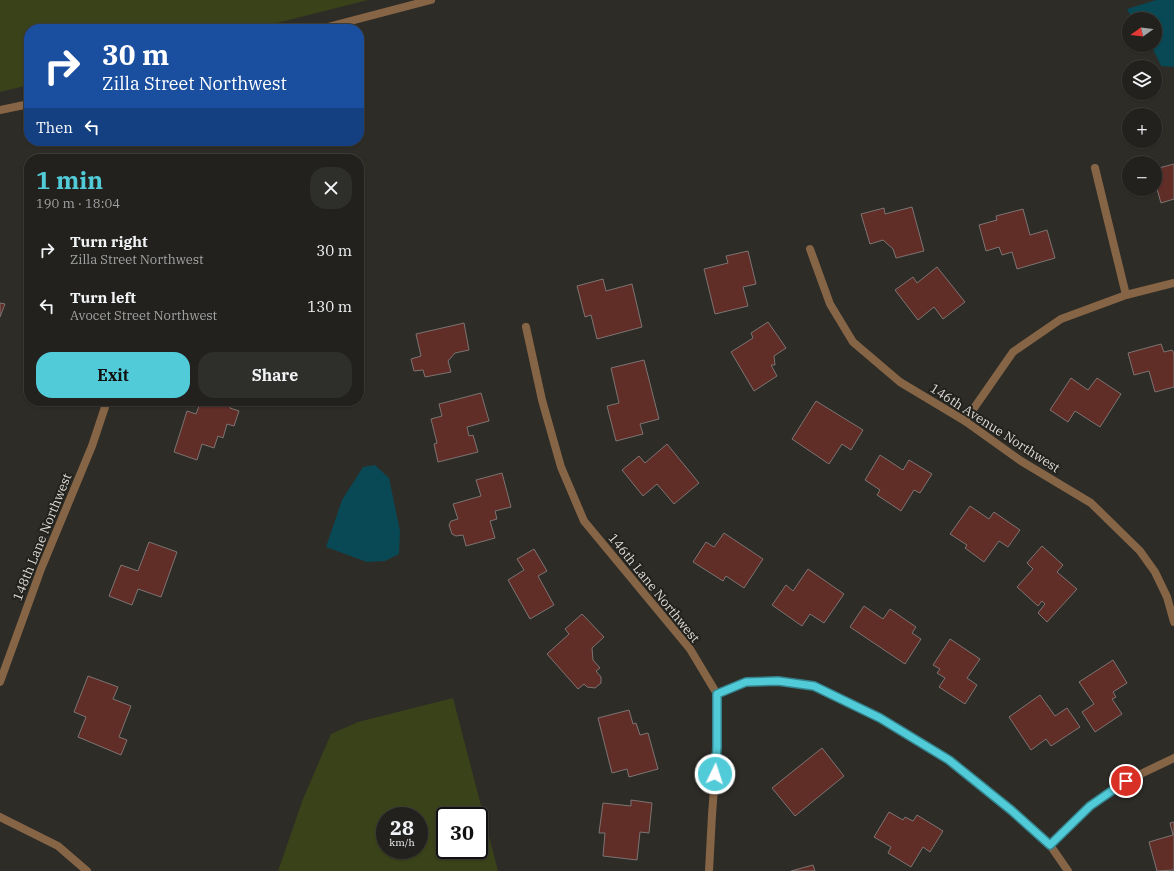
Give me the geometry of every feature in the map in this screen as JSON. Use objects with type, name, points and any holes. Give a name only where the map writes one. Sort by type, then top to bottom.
[{"type":"street","points":[[339,24],[430,0]]},
{"type":"street","points":[[0,110],[24,105]]},
{"type":"street","points":[[1095,168],[1126,295]]},
{"type":"street","name":"146th Avenue Northwest","points":[[810,249],[830,304],[853,342],[900,382],[965,421],[1021,461],[1091,503],[1140,551],[1151,566],[1167,597],[1174,622]]},
{"type":"street","points":[[965,421],[1013,352],[1062,319],[1126,295],[1174,283]]},
{"type":"street","name":"146th Lane Northwest","points":[[526,327],[542,400],[561,467],[584,522],[690,649],[717,694]]},
{"type":"street","name":"148th Lane Northwest","points":[[0,682],[41,569],[92,446],[105,406]]},
{"type":"street","points":[[709,871],[717,747],[717,694],[746,682],[778,681],[814,686],[880,718],[949,760],[1011,810],[1050,845],[1068,871]]},
{"type":"street","points":[[1050,845],[1090,806],[1126,781],[1174,758]]},
{"type":"street","points":[[0,817],[58,846],[86,871]]},
{"type":"green space","points":[[0,0],[368,0],[273,24],[24,24],[24,86],[0,92]]},
{"type":"green space","points":[[453,698],[481,807],[436,807],[436,859],[488,859],[488,833],[498,871],[278,871],[303,799],[331,734],[358,722]]},
{"type":"water","points":[[1156,0],[1174,0],[1174,67],[1162,66],[1162,60],[1158,60],[1154,52],[1162,52],[1162,12],[1128,12],[1127,9]]},
{"type":"water","points":[[375,465],[389,478],[400,531],[399,554],[385,561],[367,562],[326,547],[342,500],[363,467]]},
{"type":"building","points":[[1174,164],[1174,199],[1161,203],[1159,196],[1162,196],[1162,167]]},
{"type":"building","points":[[912,207],[924,251],[896,258],[893,249],[883,240],[870,244],[861,214],[884,208],[885,214]]},
{"type":"building","points":[[1023,209],[1030,235],[1047,230],[1055,258],[1017,269],[1012,252],[1002,255],[999,247],[986,251],[979,225],[997,220],[996,216]]},
{"type":"building","points":[[748,251],[756,284],[743,287],[748,306],[715,314],[704,269],[728,263],[726,256]]},
{"type":"building","points":[[937,267],[965,302],[943,319],[934,307],[918,320],[895,290],[913,277],[917,283]]},
{"type":"building","points":[[603,279],[606,291],[632,284],[642,327],[597,339],[591,315],[585,317],[577,286]]},
{"type":"building","points":[[0,303],[5,304],[0,317]]},
{"type":"building","points":[[768,322],[786,348],[774,356],[775,365],[771,365],[777,376],[754,391],[731,352],[753,338],[751,333]]},
{"type":"building","points":[[464,323],[469,350],[455,353],[448,361],[451,372],[425,377],[423,370],[414,371],[411,359],[421,356],[416,334]]},
{"type":"building","points":[[1161,344],[1164,352],[1172,350],[1174,353],[1174,387],[1155,392],[1149,371],[1134,375],[1128,353]]},
{"type":"building","points":[[644,360],[659,419],[640,424],[643,434],[616,441],[607,406],[619,403],[611,368]]},
{"type":"building","points":[[1071,378],[1088,390],[1097,378],[1121,394],[1100,427],[1075,411],[1068,422],[1050,410]]},
{"type":"building","points":[[481,393],[489,421],[467,427],[469,436],[473,435],[478,452],[438,462],[434,444],[437,443],[431,419],[442,416],[439,404]]},
{"type":"building","points":[[816,401],[863,430],[851,450],[842,444],[829,464],[792,439]]},
{"type":"building","points":[[199,406],[231,406],[230,408],[239,411],[234,426],[227,424],[223,438],[218,436],[214,448],[202,444],[197,460],[174,452],[187,411],[196,414]]},
{"type":"building","points":[[667,444],[699,483],[674,504],[657,484],[643,496],[622,470],[639,456],[645,463]]},
{"type":"building","points":[[880,455],[903,470],[909,460],[932,474],[920,493],[914,490],[901,511],[877,495],[880,490],[865,480]]},
{"type":"building","points":[[502,473],[511,507],[495,511],[497,519],[490,521],[495,538],[466,546],[463,535],[456,536],[452,534],[449,525],[451,521],[458,519],[453,504],[481,496],[476,480]]},
{"type":"building","points":[[970,506],[989,519],[994,512],[1020,530],[1008,547],[999,541],[984,562],[965,548],[967,545],[950,534]]},
{"type":"building","points":[[724,533],[763,559],[744,588],[726,576],[723,581],[693,562],[706,542],[714,547]]},
{"type":"building","points":[[149,542],[177,552],[161,597],[138,589],[132,605],[109,596],[121,565],[138,571]]},
{"type":"building","points":[[1042,546],[1063,565],[1057,572],[1077,589],[1047,622],[1038,613],[1045,604],[1042,601],[1038,606],[1017,587],[1033,569],[1027,563]]},
{"type":"building","points":[[534,549],[547,571],[538,576],[554,605],[530,619],[508,580],[524,570],[517,559]]},
{"type":"building","points":[[808,569],[844,594],[824,623],[810,614],[802,626],[772,605],[786,585],[793,591]]},
{"type":"building","points":[[864,606],[883,619],[890,609],[916,627],[912,633],[921,639],[905,664],[850,627]]},
{"type":"building","points":[[582,614],[604,637],[592,648],[593,660],[600,668],[596,671],[601,677],[601,683],[595,688],[587,687],[584,684],[578,689],[547,654],[569,634],[565,629]]},
{"type":"building","points":[[950,639],[980,659],[967,678],[977,685],[965,704],[939,687],[945,678],[937,673],[940,669],[933,665]]},
{"type":"building","points":[[1113,660],[1127,683],[1113,692],[1116,697],[1112,699],[1122,714],[1095,732],[1082,712],[1094,704],[1079,682]]},
{"type":"building","points":[[88,676],[118,687],[113,699],[131,706],[119,737],[127,740],[121,755],[78,737],[86,717],[74,712]]},
{"type":"building","points":[[1040,695],[1055,716],[1067,708],[1080,727],[1051,746],[1046,739],[1031,750],[1009,717]]},
{"type":"building","points":[[629,710],[633,724],[636,723],[640,735],[648,733],[658,769],[629,777],[627,769],[612,773],[598,718]]},
{"type":"building","points":[[822,748],[844,776],[795,816],[772,788]]},
{"type":"building","points":[[631,800],[652,803],[649,833],[640,832],[637,860],[603,856],[605,833],[599,833],[603,803],[631,806]]},
{"type":"building","points":[[889,812],[903,820],[905,817],[913,821],[917,815],[943,831],[930,852],[923,847],[911,867],[888,853],[891,847],[874,837]]},
{"type":"building","points":[[1174,822],[1174,870],[1157,871],[1149,842],[1173,835],[1170,823]]},
{"type":"building","points":[[813,865],[815,871],[791,871]]},
{"type":"route","points":[[715,774],[717,747],[717,694],[746,682],[778,681],[814,686],[880,718],[949,760],[1011,810],[1050,845],[1090,806],[1126,781]]}]
